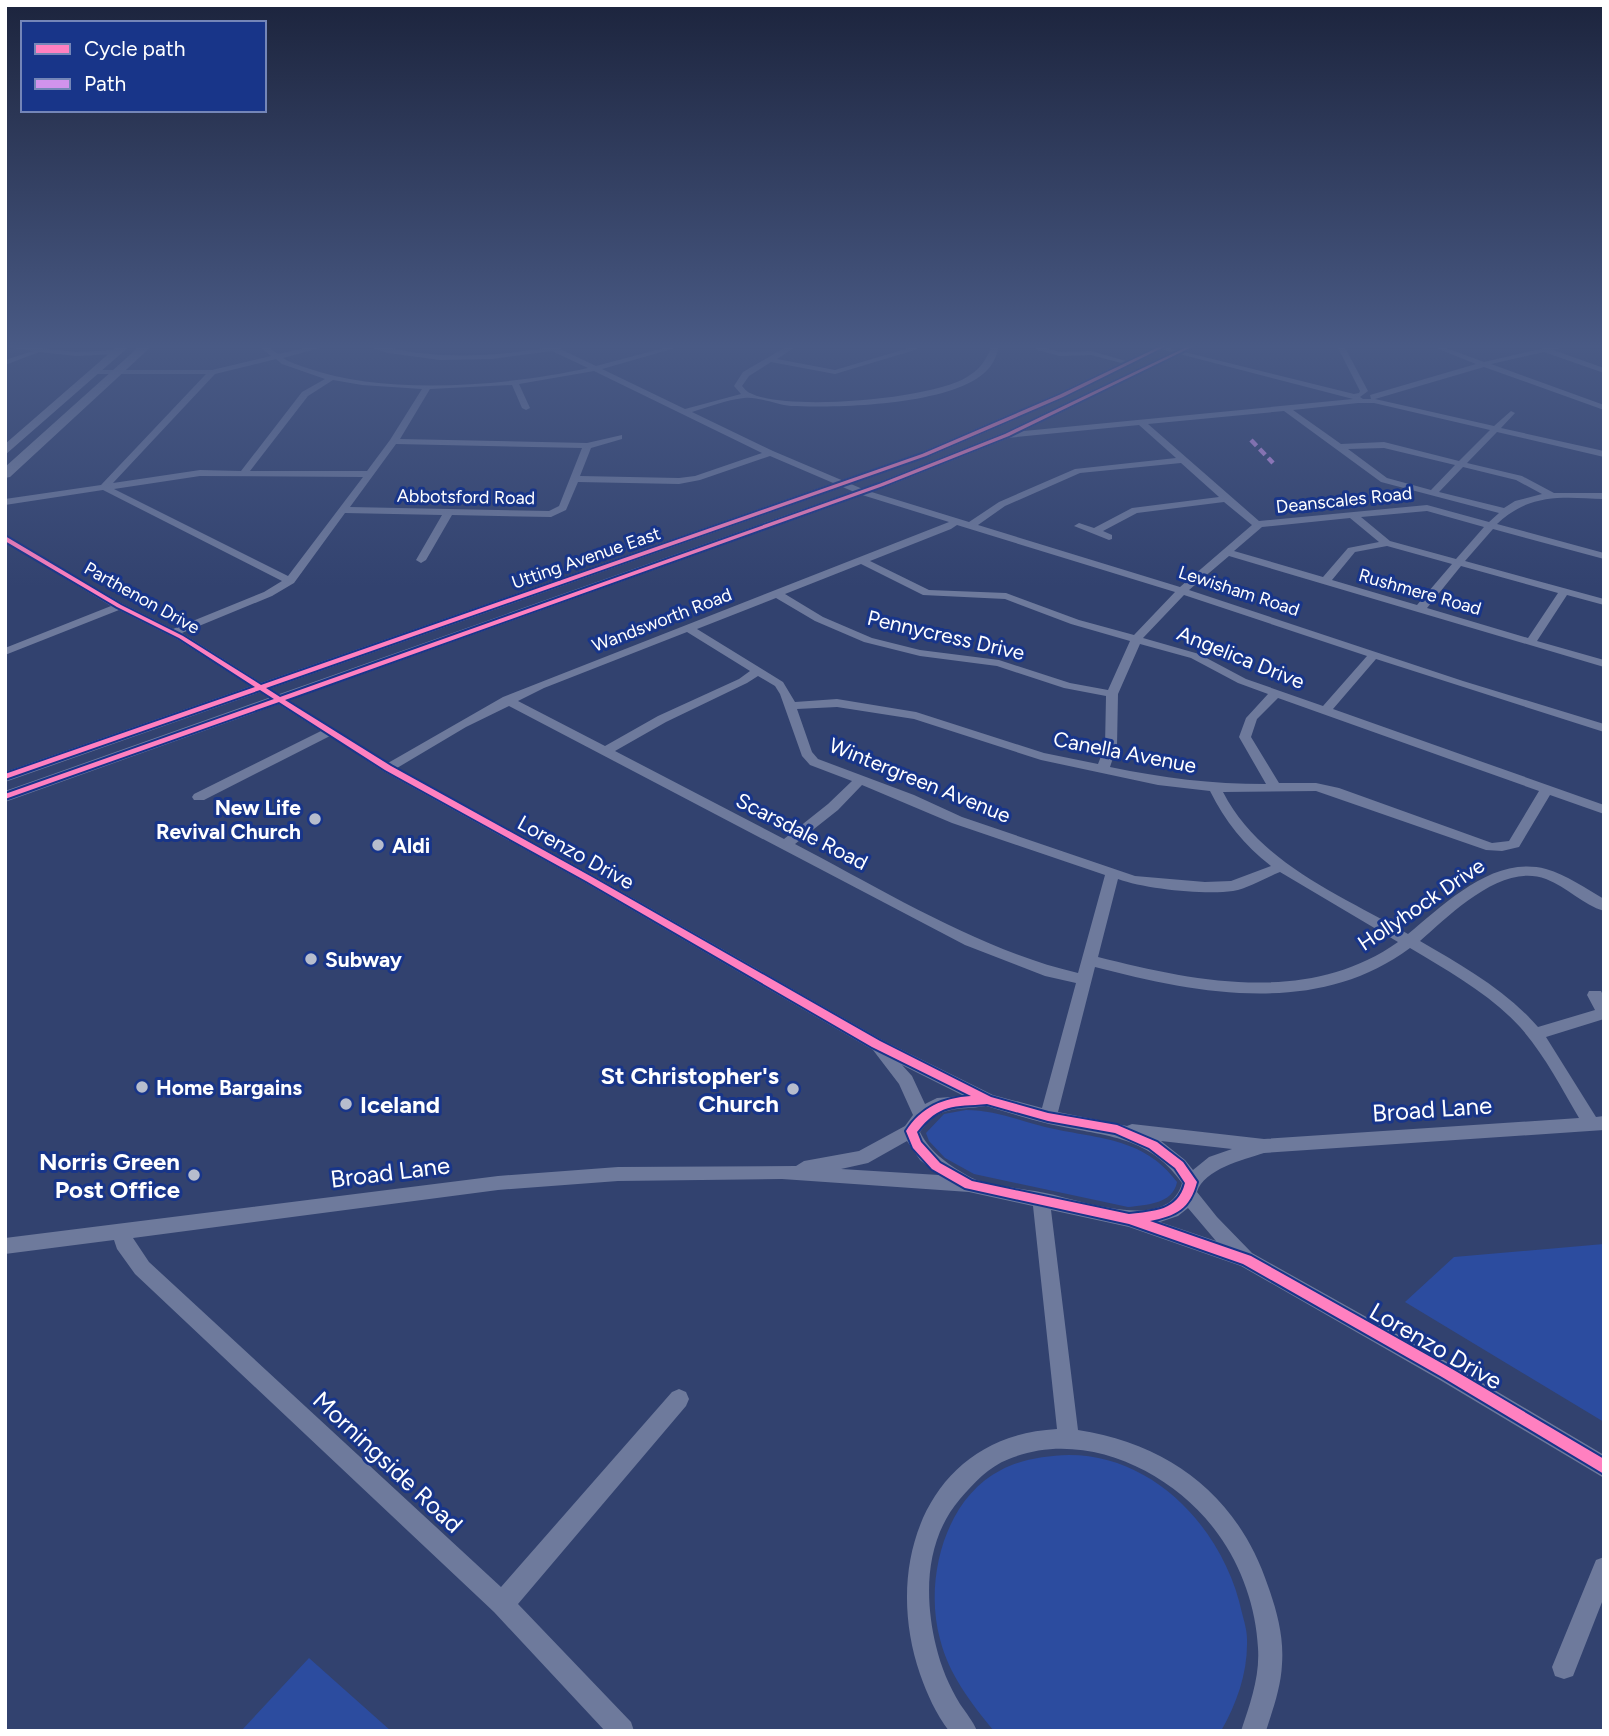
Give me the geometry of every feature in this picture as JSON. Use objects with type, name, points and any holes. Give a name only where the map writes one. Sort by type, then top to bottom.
[{"type":"main road","points":[[5,451],[35,425]]},
{"type":"main road","points":[[5,474],[59,425]]},
{"type":"street","points":[[104,487],[162,425]]},
{"type":"street","points":[[243,474],[281,425]]},
{"type":"street","points":[[173,633],[268,594],[290,581],[404,425]]},
{"type":"street","name":"Lewisham Road","points":[[714,425],[770,453],[862,492],[1182,591],[1604,728]]},
{"type":"street","name":"Utting Avenue East","points":[[5,777],[843,484],[995,425]]},
{"type":"street","name":"Utting Avenue East","points":[[5,797],[862,492],[1028,425]]},
{"type":"street","points":[[1007,435],[1130,425]]},
{"type":"street","points":[[1144,425],[1252,522],[1259,524]]},
{"type":"street","points":[[1309,425],[1384,480],[1503,512]]},
{"type":"street","points":[[1475,425],[1604,454]]},
{"type":"street","points":[[1433,494],[1499,425]]},
{"type":"street","points":[[394,441],[587,446],[619,437]]},
{"type":"street","points":[[1339,447],[1384,444],[1519,478],[1552,496]]},
{"type":"street","name":"Abbotsford Road","points":[[343,510],[551,514],[563,508],[587,446]]},
{"type":"street","points":[[573,479],[679,481],[697,478],[770,453]]},
{"type":"street","points":[[971,525],[1002,504],[1078,471],[1183,460]]},
{"type":"street","points":[[5,502],[200,474],[368,474]]},
{"type":"street","points":[[104,487],[290,581]]},
{"type":"street","points":[[1419,610],[1503,512],[1517,503],[1552,496],[1604,496]]},
{"type":"street","points":[[1095,532],[1135,510],[1227,499]]},
{"type":"street","name":"Deanscales Road","points":[[1136,639],[1182,591],[1259,524],[1427,508],[1604,556]]},
{"type":"street","points":[[421,561],[448,513]]},
{"type":"street","points":[[1352,515],[1387,544]]},
{"type":"street","name":"Wandsworth Road","points":[[388,768],[507,700],[948,527],[956,521]]},
{"type":"street","points":[[1079,526],[1109,537]]},
{"type":"street","name":"Parthenon Drive","points":[[5,538],[118,606],[173,633],[261,688]]},
{"type":"street","points":[[1324,582],[1352,550],[1387,544],[1604,602]]},
{"type":"street","name":"Rushmere Road","points":[[1227,552],[1604,664]]},
{"type":"street","name":"Angelica Drive","points":[[862,561],[927,593],[1006,596],[1075,622],[1195,656],[1242,681],[1604,810]]},
{"type":"street","points":[[1530,642],[1564,592]]},
{"type":"street","name":"Pennycress Drive","points":[[778,594],[819,619],[868,640],[920,653],[999,663],[1068,686],[1112,694]]},
{"type":"street","points":[[5,652],[118,606]]},
{"type":"street","name":"Wintergreen Avenue","points":[[688,628],[779,684],[807,753],[814,762],[957,820],[1134,880],[1205,887],[1233,886],[1280,867]]},
{"type":"street","points":[[1103,768],[1111,746],[1112,694],[1136,639]]},
{"type":"street","points":[[1325,711],[1375,654]]},
{"type":"street","points":[[604,752],[662,719],[743,681],[756,672]]},
{"type":"street","name":"Lorenzo Drive","points":[[261,688],[388,768],[589,879],[876,1044],[988,1100]]},
{"type":"street","points":[[1275,788],[1245,737],[1245,728],[1277,692]]},
{"type":"street","name":"Scarsdale Road","points":[[507,700],[970,941],[1050,972],[1085,980]]},
{"type":"street","name":"Canella Avenue","points":[[790,706],[837,704],[907,714],[1041,756],[1158,781],[1214,788],[1316,787],[1490,847],[1502,848],[1514,844],[1546,790]]},
{"type":"street","points":[[199,797],[330,732]]},
{"type":"street","points":[[784,846],[833,807],[860,780]]},
{"type":"street","points":[[1214,788],[1231,821],[1255,847],[1280,867],[1408,941],[1489,992],[1514,1012],[1535,1034],[1598,1123]]},
{"type":"street","name":"Hollyhock Drive","points":[[1091,961],[1188,984],[1222,989],[1318,984],[1360,971],[1408,941],[1455,903],[1508,871],[1535,871],[1557,878],[1604,906]]},
{"type":"street","points":[[1048,1117],[1112,874]]},
{"type":"street","points":[[1535,1034],[1603,1013],[1595,995]]},
{"type":"street","points":[[876,1044],[906,1081],[922,1116]]},
{"type":"street","points":[[782,1172],[862,1158],[911,1131],[922,1116],[937,1105],[963,1100],[988,1100],[1048,1117],[1117,1129],[1264,1146]]},
{"type":"street","name":"Broad Lane","points":[[1264,1146],[1598,1123]]},
{"type":"street","points":[[1117,1129],[1153,1145],[1179,1165],[1210,1223],[1247,1260]]},
{"type":"street","points":[[911,1131],[917,1146],[936,1166],[969,1185]]},
{"type":"street","points":[[1129,1219],[1155,1216],[1177,1209],[1190,1189],[1215,1162],[1264,1146]]},
{"type":"street","points":[[782,1172],[969,1185],[1129,1219],[1247,1260]]},
{"type":"street","name":"Broad Lane","points":[[5,1246],[508,1182],[618,1174],[782,1172]]},
{"type":"street","points":[[1041,1199],[1068,1437]]},
{"type":"street","name":"Morningside Road","points":[[123,1231],[124,1243],[142,1268],[502,1604],[622,1731]]},
{"type":"street","name":"Lorenzo Drive","points":[[1247,1260],[1447,1373],[1604,1467]]},
{"type":"street","points":[[502,1604],[679,1399]]},
{"type":"street","points":[[960,1729],[931,1674],[917,1620],[918,1568],[931,1522],[956,1484],[989,1457],[1030,1441],[1068,1437],[1119,1446],[1163,1466],[1202,1498],[1235,1539],[1259,1587],[1270,1640],[1267,1693],[1253,1731]]},
{"type":"street","points":[[1564,1667],[1604,1568]]},
{"type":"shaded area","points":[[966,1110],[996,1114],[1117,1142],[1149,1156],[1164,1167],[1177,1182],[1170,1195],[1164,1199],[1128,1207],[974,1174],[945,1158],[929,1141],[926,1133],[944,1114]]},
{"type":"shaded area","points":[[1604,1244],[1604,1422],[1405,1302],[1454,1257]]},
{"type":"shaded area","points":[[1069,1455],[1101,1458],[1130,1468],[1157,1484],[1182,1504],[1203,1527],[1220,1554],[1233,1583],[1247,1639],[1246,1663],[1240,1687],[1221,1731],[994,1731],[955,1677],[940,1639],[935,1592],[937,1568],[952,1521],[965,1500],[981,1483],[1001,1470],[1034,1459]]},
{"type":"shaded area","points":[[309,1658],[391,1731],[241,1731]]},
{"type":"marked path","points":[[1251,440],[1273,463]]},
{"type":"cycle path","points":[[5,777],[924,455],[994,425]]},
{"type":"cycle path","points":[[5,797],[881,485],[1028,425]]},
{"type":"cycle path","points":[[5,538],[119,606],[181,637],[388,768],[589,879],[876,1044],[988,1100],[1048,1117],[1117,1129],[1153,1145],[1179,1165],[1191,1182],[1188,1193],[1184,1201],[1169,1211],[1129,1219]]},
{"type":"cycle path","points":[[985,1100],[952,1102],[935,1108],[911,1131],[917,1145],[936,1166],[969,1185],[1129,1219],[1247,1260],[1447,1373],[1604,1467]]},
{"type":"place","name":"New Life Revival Church","points":[[315,819]]},
{"type":"place","name":"Aldi","points":[[378,845]]},
{"type":"place","name":"Subway","points":[[311,959]]},
{"type":"place","name":"Home Bargains","points":[[142,1087]]},
{"type":"place","name":"St Christopher's Church","points":[[793,1089]]},
{"type":"place","name":"Iceland","points":[[346,1104]]},
{"type":"place","name":"Norris Green Post Office","points":[[194,1175]]}]
